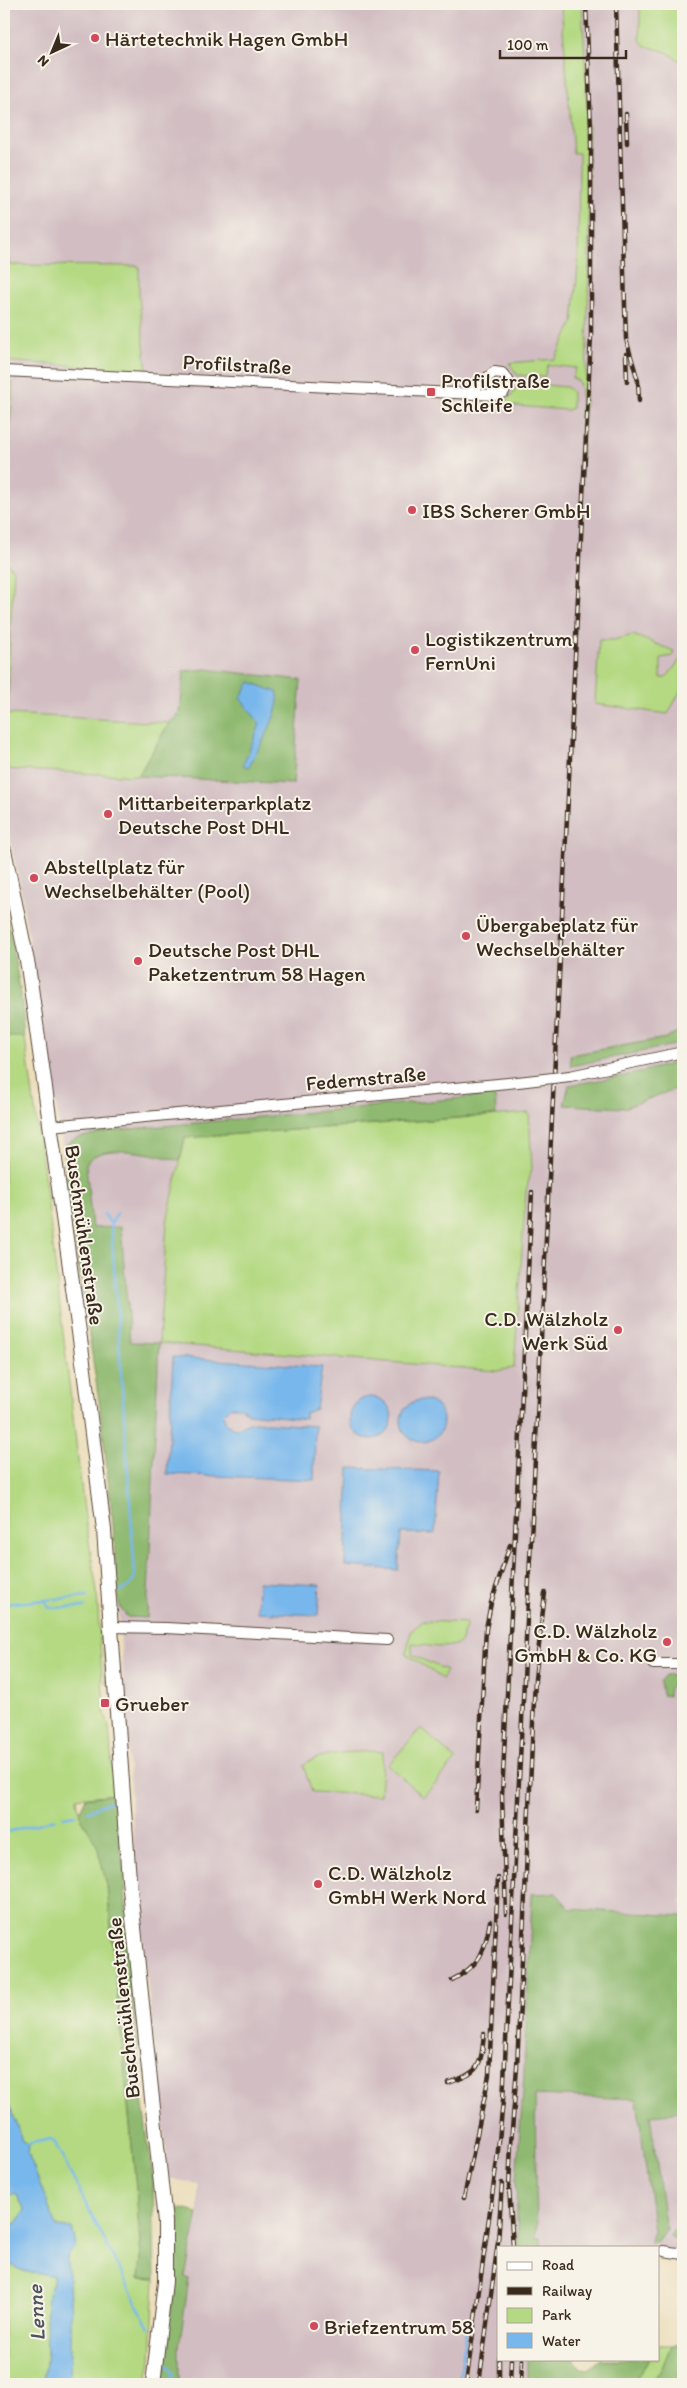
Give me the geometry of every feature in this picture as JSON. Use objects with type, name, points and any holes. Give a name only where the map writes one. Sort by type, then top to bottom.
[{"type":"street","name":"Profilstraße","points":[[4,371],[469,393]]},
{"type":"street","name":"Buschmühlenstraße","points":[[4,850],[28,966],[99,1484],[130,1880],[165,2222],[165,2282],[153,2384]]},
{"type":"street","name":"Federnstraße","points":[[50,1126],[570,1076],[683,1052]]},
{"type":"street","points":[[111,1627],[166,1628],[387,1640]]},
{"type":"street","points":[[653,1664],[683,1664]]},
{"type":"street","points":[[664,2251],[683,2254]]},
{"type":"shaded area","points":[[4,4],[683,4],[683,2254],[664,2251],[660,2253],[660,2246],[497,2246],[497,2360],[527,2360],[528,2384],[179,2384],[179,2347],[189,2279],[185,2278],[198,2213],[198,2184],[169,2178],[136,1877],[113,1524],[100,1408],[70,1208],[64,1154],[19,880],[4,815]]},
{"type":"green space","points":[[561,4],[582,4],[585,64],[589,244],[584,424],[580,484],[581,389],[578,381],[572,378],[576,368],[548,365],[544,377],[517,375],[509,363],[555,359],[573,323],[578,265],[579,153],[573,153]]},
{"type":"green space","points":[[640,4],[683,4],[683,60],[679,60],[667,52],[645,46],[640,40]]},
{"type":"green space","points":[[4,237],[7,237],[9,265],[139,266],[139,297],[147,371],[4,361]]},
{"type":"green space","points":[[4,383],[13,383],[4,517]]},
{"type":"green space","points":[[517,384],[567,387],[572,392],[572,408],[567,410],[503,405],[513,393]]},
{"type":"green space","points":[[4,558],[14,572],[10,630],[8,714],[169,723],[138,776],[4,769]]},
{"type":"green space","points":[[633,635],[674,651],[672,656],[661,658],[661,678],[666,678],[683,656],[683,686],[668,714],[595,704],[599,640],[614,640]]},
{"type":"green space","points":[[206,669],[301,680],[293,784],[138,776],[169,723],[180,713],[184,671]]},
{"type":"green space","points":[[4,900],[21,994],[25,1038],[4,1036]]},
{"type":"green space","points":[[683,1029],[683,1041],[674,1045],[571,1066],[570,1055],[666,1038]]},
{"type":"green space","points":[[4,1036],[25,1038],[47,1196],[84,1510],[97,1591],[104,1710],[109,1727],[114,1794],[77,1798],[82,1819],[99,1851],[107,1886],[136,2188],[141,2259],[139,2278],[155,2279],[151,2360],[146,2384],[4,2384]]},
{"type":"green space","points":[[683,1061],[683,1086],[624,1108],[564,1105],[569,1085],[624,1076]]},
{"type":"green space","points":[[495,1095],[496,1115],[185,1138],[180,1161],[144,1153],[116,1151],[93,1157],[86,1164],[92,1228],[121,1227],[130,1342],[159,1343],[147,1618],[127,1617],[121,1609],[117,1595],[113,1524],[100,1408],[70,1208],[64,1154],[68,1143],[77,1138],[109,1131]]},
{"type":"green space","points":[[529,1113],[532,1168],[526,1192],[514,1368],[496,1371],[159,1343],[167,1222],[185,1138]]},
{"type":"green space","points":[[423,1621],[467,1623],[460,1643],[455,1645],[436,1647],[412,1643],[412,1655],[446,1670],[443,1679],[406,1654],[411,1631]]},
{"type":"green space","points":[[102,1624],[104,1624],[110,1682],[106,1683]]},
{"type":"green space","points":[[665,1675],[683,1675],[683,1685],[674,1683],[669,1688],[668,1696],[662,1695],[660,1681]]},
{"type":"green space","points":[[421,1728],[456,1760],[423,1797],[388,1765]]},
{"type":"green space","points":[[383,1752],[380,1795],[312,1792],[303,1765],[311,1760],[328,1755]]},
{"type":"green space","points":[[114,1794],[124,1870],[129,1957],[141,2091],[153,2178],[155,2279],[139,2278],[141,2259],[136,2188],[107,1886],[97,1846],[79,1814],[86,1798]]},
{"type":"green space","points":[[556,1893],[570,1909],[683,1916],[683,2112],[650,2115],[666,2230],[658,2241],[650,2242],[654,2232],[637,2099],[535,2095],[537,2238],[541,2238],[541,2246],[518,2246],[516,2179],[523,2093],[532,1894]]},
{"type":"green space","points":[[175,2207],[198,2213],[185,2277],[189,2279],[179,2347],[179,2384],[161,2384],[172,2300],[173,2214]]},
{"type":"green space","points":[[679,2223],[683,2223],[683,2244],[670,2236]]},
{"type":"green space","points":[[683,2344],[683,2384],[650,2384],[662,2368],[671,2345]]},
{"type":"green space","points":[[660,2345],[671,2345],[662,2368],[650,2384],[635,2384],[635,2380],[648,2360],[660,2360]]},
{"type":"green space","points":[[527,2360],[575,2360],[581,2368],[589,2369],[600,2360],[648,2360],[635,2380],[635,2384],[601,2384],[601,2381],[561,2379],[560,2384],[527,2384]]},
{"type":"water","points":[[250,682],[277,692],[278,699],[273,718],[249,767],[243,765],[260,724],[240,698]]},
{"type":"water","points":[[173,1357],[322,1367],[316,1409],[305,1413],[305,1419],[249,1413],[240,1407],[230,1407],[223,1414],[226,1424],[235,1429],[252,1422],[315,1426],[314,1480],[167,1474]]},
{"type":"water","points":[[371,1397],[386,1403],[392,1418],[386,1433],[371,1439],[356,1433],[350,1418],[356,1403]]},
{"type":"water","points":[[418,1400],[426,1400],[437,1406],[443,1421],[437,1436],[426,1442],[418,1442],[407,1436],[401,1425],[401,1417],[407,1406]]},
{"type":"water","points":[[349,1468],[439,1471],[435,1534],[401,1533],[398,1570],[345,1566]]},
{"type":"water","points":[[258,1582],[320,1585],[318,1615],[257,1612]]},
{"type":"water","points":[[4,2095],[22,2141],[29,2144],[28,2154],[57,2227],[72,2228],[76,2245],[68,2254],[67,2260],[71,2322],[69,2384],[42,2384],[47,2358],[46,2318],[48,2295],[53,2282],[53,2275],[31,2273],[17,2268],[11,2264],[4,2252],[4,2228],[17,2223],[25,2210],[16,2193],[4,2197]]},
{"type":"waterway","points":[[111,1224],[117,1213]]},
{"type":"waterway","points":[[104,1214],[111,1224],[135,1576],[130,1586],[120,1591]]},
{"type":"waterway","points":[[4,1604],[87,1596]]},
{"type":"waterway","points":[[44,1600],[50,1608],[85,1607]]},
{"type":"waterway","points":[[88,1811],[111,1801]]},
{"type":"waterway","points":[[63,1817],[75,1815]]},
{"type":"waterway","points":[[4,1833],[55,1819]]},
{"type":"waterway","points":[[27,2144],[51,2139],[54,2141],[149,2328]]},
{"type":"waterway","points":[[459,2384],[466,2329],[469,2326]]},
{"type":"waterway","points":[[168,2365],[173,2373],[171,2384]]},
{"type":"railway","points":[[466,2384],[497,2160],[503,2101],[591,336],[591,129],[586,4]]},
{"type":"railway","points":[[616,4],[626,339],[638,381],[639,401]]},
{"type":"railway","points":[[626,114],[627,143]]},
{"type":"railway","points":[[626,354],[627,382]]},
{"type":"railway","points":[[506,1914],[502,1795],[532,1192]]},
{"type":"railway","points":[[476,1809],[486,1629],[491,1603],[510,1545]]},
{"type":"railway","points":[[513,2246],[509,2187],[511,2143],[517,2067],[535,1679],[545,1593]]},
{"type":"railway","points":[[464,2198],[489,2075],[498,1878]]},
{"type":"railway","points":[[452,1980],[469,1969],[480,1956],[486,1941],[490,1921]]},
{"type":"railway","points":[[448,2083],[467,2076],[477,2067],[482,2054],[484,2034]]},
{"type":"railway","points":[[497,2246],[502,2183]]},
{"type":"railway","points":[[479,2384],[497,2249]]},
{"type":"railway","points":[[499,2360],[499,2384]]},
{"type":"railway","points":[[510,2384],[511,2360]]},
{"type":"railway","points":[[521,2384],[522,2360]]},
{"type":"place","name":"Härtetechnik Hagen GmbH","points":[[95,38]]},
{"type":"place","name":"Profilstraße Schleife","points":[[431,392]]},
{"type":"place","name":"IBS Scherer GmbH","points":[[412,510]]},
{"type":"place","name":"Logistikzentrum FernUni","points":[[415,650]]},
{"type":"place","name":"Mittarbeiterparkplatz Deutsche Post DHL","points":[[108,814]]},
{"type":"place","name":"Abstellplatz für Wechselbehälter (Pool)","points":[[34,878]]},
{"type":"place","name":"Übergabeplatz für Wechselbehälter","points":[[466,936]]},
{"type":"place","name":"Deutsche Post DHL Paketzentrum 58 Hagen","points":[[138,961]]},
{"type":"place","name":"C.D. Wälzholz Werk Süd","points":[[618,1330]]},
{"type":"place","name":"C.D. Wälzholz GmbH & Co. KG","points":[[667,1642]]},
{"type":"place","name":"Grueber","points":[[105,1703]]},
{"type":"place","name":"C.D. Wälzholz GmbH Werk Nord","points":[[318,1884]]},
{"type":"place","name":"Briefzentrum 58","points":[[314,2326]]},
{"type":"water label","name":"Lenne","points":[[36,2313]]}]
